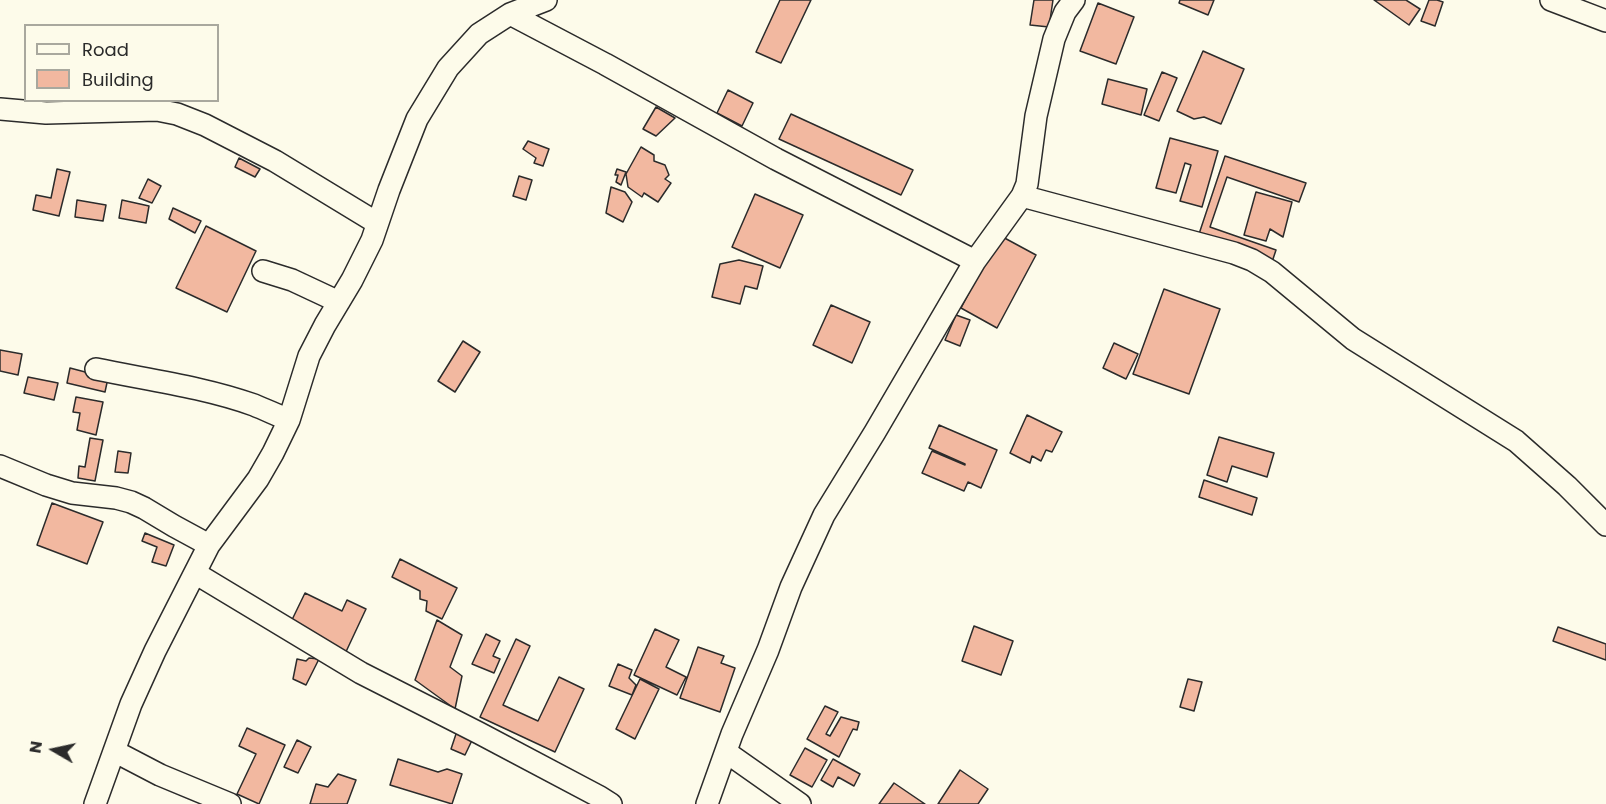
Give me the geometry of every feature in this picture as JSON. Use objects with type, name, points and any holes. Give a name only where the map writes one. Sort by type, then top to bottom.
[{"type":"street","points":[[95,804],[131,704],[155,651],[209,545],[258,479],[273,453],[288,420],[309,356],[372,240],[417,119],[448,68],[479,34],[510,14],[546,0]]},
{"type":"street","points":[[707,804],[732,734],[768,650],[791,587],[824,515],[975,261],[1022,196],[1027,184],[1036,116],[1054,39],[1065,12],[1074,0]]},
{"type":"street","points":[[1551,0],[1606,21]]},
{"type":"street","points":[[510,14],[776,159],[975,261]]},
{"type":"street","points":[[0,109],[46,113],[157,110],[177,114],[205,125],[275,161],[377,223]]},
{"type":"street","points":[[1022,196],[1234,253],[1252,260],[1272,272],[1353,339],[1516,441],[1567,486],[1606,525]]},
{"type":"street","points":[[263,271],[292,280],[339,302]]},
{"type":"street","points":[[96,369],[217,394],[288,420]]},
{"type":"street","points":[[0,466],[72,493],[131,502],[209,545]]},
{"type":"street","points":[[195,573],[361,673],[489,738],[610,804]]},
{"type":"street","points":[[114,751],[160,775],[230,804]]},
{"type":"street","points":[[726,752],[800,804]]},
{"type":"building","points":[[780,0],[811,0],[781,63],[756,52]]},
{"type":"building","points":[[1034,0],[1053,0],[1049,27],[1030,25]]},
{"type":"building","points":[[1180,0],[1214,0],[1208,15],[1179,3]]},
{"type":"building","points":[[1374,0],[1406,0],[1420,9],[1409,25]]},
{"type":"building","points":[[1429,0],[1443,2],[1435,26],[1421,21]]},
{"type":"building","points":[[1098,3],[1134,17],[1116,64],[1080,51]]},
{"type":"building","points":[[1203,51],[1244,69],[1221,124],[1204,117],[1194,119],[1177,111]]},
{"type":"building","points":[[1162,72],[1177,78],[1159,121],[1144,115]]},
{"type":"building","points":[[1108,79],[1147,89],[1141,115],[1102,104]]},
{"type":"building","points":[[728,90],[753,103],[742,126],[717,113]]},
{"type":"building","points":[[656,107],[675,118],[656,136],[643,129]]},
{"type":"building","points":[[791,114],[913,170],[901,195],[779,139]]},
{"type":"building","points":[[1170,138],[1218,151],[1202,207],[1180,201],[1191,165],[1185,163],[1176,193],[1156,188]]},
{"type":"building","points":[[528,141],[549,149],[543,166],[534,163],[536,158],[523,149]]},
{"type":"building","points":[[641,147],[654,155],[654,161],[665,165],[669,175],[665,179],[671,183],[658,202],[644,193],[642,197],[628,187],[626,174]]},
{"type":"building","points":[[1225,156],[1306,183],[1299,202],[1227,177],[1210,227],[1276,250],[1272,262],[1198,237]]},
{"type":"building","points":[[239,158],[260,169],[255,177],[235,167]]},
{"type":"building","points":[[57,169],[70,172],[59,216],[33,210],[36,195],[51,198]]},
{"type":"building","points":[[617,169],[626,172],[621,185],[616,182]]},
{"type":"building","points":[[519,176],[532,180],[526,200],[513,196]]},
{"type":"building","points":[[148,179],[161,186],[152,203],[139,198]]},
{"type":"building","points":[[611,187],[625,192],[632,202],[623,222],[606,213]]},
{"type":"building","points":[[1256,192],[1292,202],[1283,237],[1270,229],[1266,241],[1244,235]]},
{"type":"building","points":[[755,194],[803,215],[780,268],[732,247]]},
{"type":"building","points":[[77,200],[106,205],[103,221],[75,217]]},
{"type":"building","points":[[122,200],[149,206],[146,223],[119,218]]},
{"type":"building","points":[[173,208],[201,221],[195,233],[169,219]]},
{"type":"building","points":[[206,226],[256,251],[227,312],[176,288]]},
{"type":"building","points":[[999,235],[1036,255],[997,328],[961,308]]},
{"type":"building","points":[[739,260],[763,266],[757,289],[745,286],[740,304],[712,297],[720,264]]},
{"type":"building","points":[[1164,289],[1220,309],[1189,394],[1133,374]]},
{"type":"building","points":[[831,305],[870,322],[852,363],[813,345]]},
{"type":"building","points":[[956,315],[970,320],[960,346],[945,340]]},
{"type":"building","points":[[463,341],[480,352],[455,392],[438,381]]},
{"type":"building","points":[[1114,343],[1138,354],[1126,379],[1103,368]]},
{"type":"building","points":[[0,350],[22,354],[18,375],[0,371]]},
{"type":"building","points":[[70,368],[108,378],[105,392],[67,383]]},
{"type":"building","points":[[28,377],[58,383],[54,400],[24,393]]},
{"type":"building","points":[[76,397],[103,402],[96,435],[77,430],[80,413],[73,412]]},
{"type":"building","points":[[1027,415],[1062,432],[1052,452],[1046,450],[1041,461],[1032,456],[1030,463],[1010,453]]},
{"type":"building","points":[[939,425],[997,450],[981,488],[968,482],[964,491],[922,473],[932,451],[965,465],[929,448]]},
{"type":"building","points":[[1219,437],[1274,453],[1267,477],[1232,466],[1227,482],[1207,475]]},
{"type":"building","points":[[90,438],[103,440],[95,481],[78,478],[79,466],[85,467]]},
{"type":"building","points":[[118,451],[131,453],[128,473],[115,472]]},
{"type":"building","points":[[1204,480],[1257,498],[1252,515],[1199,497]]},
{"type":"building","points":[[52,503],[103,522],[87,564],[37,545]]},
{"type":"building","points":[[145,533],[174,545],[166,566],[152,562],[157,547],[142,541]]},
{"type":"building","points":[[400,559],[457,588],[442,619],[426,611],[427,601],[420,599],[420,591],[392,577]]},
{"type":"building","points":[[305,593],[342,611],[347,600],[366,609],[344,656],[288,628]]},
{"type":"building","points":[[437,620],[462,635],[450,667],[462,676],[455,709],[415,680]]},
{"type":"building","points":[[974,626],[1013,641],[1001,675],[962,661]]},
{"type":"building","points":[[1558,627],[1606,644],[1606,660],[1553,641]]},
{"type":"building","points":[[655,629],[679,640],[666,667],[686,677],[677,695],[634,675]]},
{"type":"building","points":[[486,634],[500,641],[493,656],[500,659],[494,673],[472,664]]},
{"type":"building","points":[[516,639],[530,646],[503,705],[538,721],[559,677],[584,689],[555,752],[480,717]]},
{"type":"building","points":[[698,647],[724,656],[721,663],[735,668],[720,712],[680,698]]},
{"type":"building","points":[[309,658],[319,659],[306,685],[293,679],[297,659],[306,661]]},
{"type":"building","points":[[618,664],[632,670],[629,678],[636,685],[632,695],[609,686]]},
{"type":"building","points":[[640,679],[659,689],[635,739],[616,729]]},
{"type":"building","points":[[1188,679],[1202,682],[1194,711],[1180,707]]},
{"type":"building","points":[[825,706],[838,712],[826,734],[830,736],[841,717],[859,722],[857,730],[853,729],[839,757],[807,739]]},
{"type":"building","points":[[247,728],[285,745],[259,804],[237,794],[256,754],[239,746]]},
{"type":"building","points":[[458,728],[475,734],[465,755],[451,749]]},
{"type":"building","points":[[297,740],[311,747],[298,773],[284,767]]},
{"type":"building","points":[[805,748],[827,760],[812,787],[790,775]]},
{"type":"building","points":[[398,759],[438,772],[447,769],[462,774],[452,804],[390,785]]},
{"type":"building","points":[[833,759],[860,774],[854,786],[838,777],[833,787],[821,780]]},
{"type":"building","points":[[960,770],[988,789],[978,804],[938,804]]},
{"type":"building","points":[[338,774],[356,780],[347,804],[310,804],[316,784],[328,787]]},
{"type":"building","points":[[894,783],[925,804],[879,804]]}]
